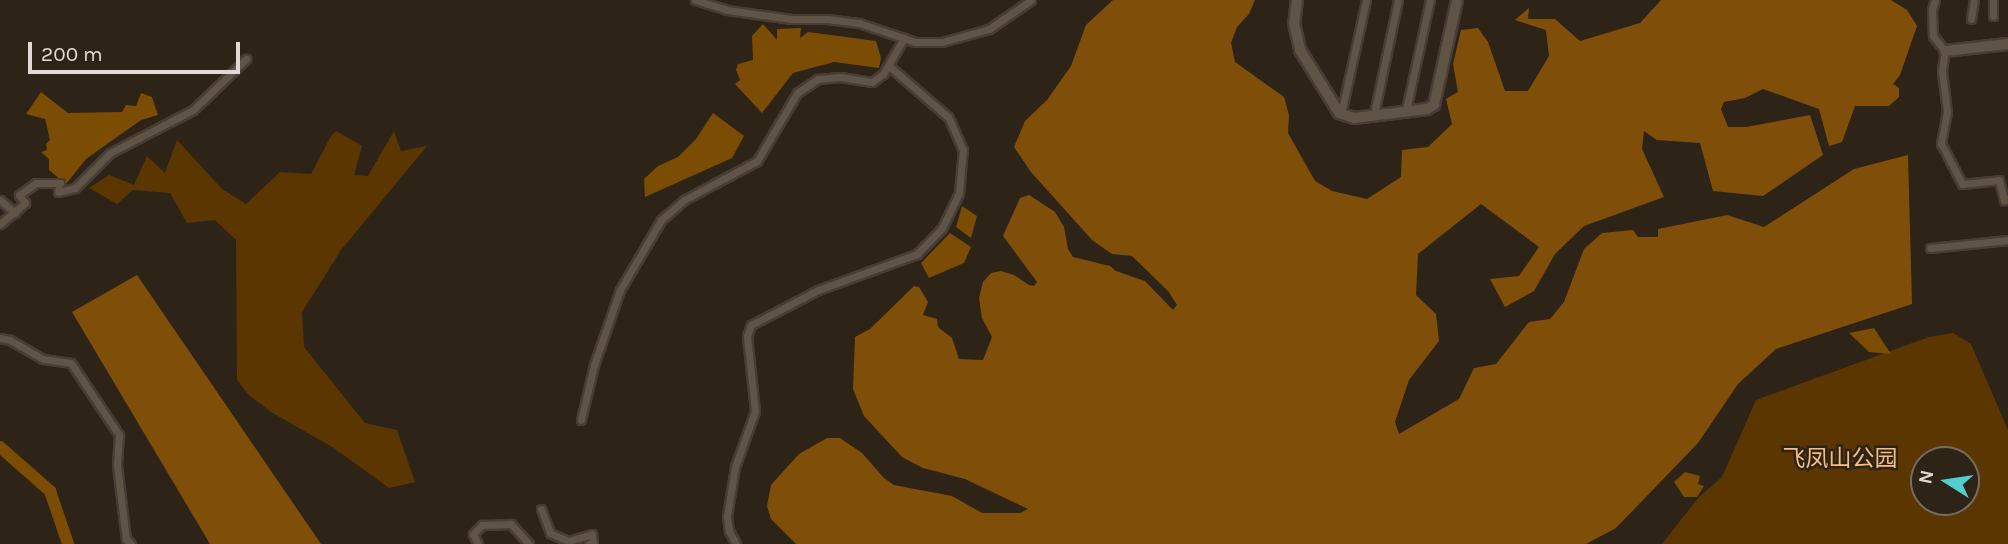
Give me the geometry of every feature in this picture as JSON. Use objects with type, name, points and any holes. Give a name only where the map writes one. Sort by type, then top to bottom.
[{"type":"street","points":[[695,0],[727,10],[791,19],[859,23],[915,42],[942,42],[989,29],[1031,0]]},
{"type":"street","points":[[1297,0],[1294,23],[1300,50],[1341,114],[1354,118],[1427,109],[1434,105],[1457,0]]},
{"type":"street","points":[[1341,114],[1366,0]]},
{"type":"street","points":[[1374,114],[1398,0]]},
{"type":"street","points":[[1406,110],[1430,0]]},
{"type":"street","points":[[1935,0],[1931,9],[1933,36],[1945,51],[1942,71],[1947,112],[1941,143],[1962,184],[1999,180],[2004,200],[2008,200]]},
{"type":"street","points":[[1971,19],[1973,0]]},
{"type":"street","points":[[1993,0],[1993,16]]},
{"type":"street","points":[[581,420],[594,365],[621,290],[661,220],[684,200],[757,162],[797,93],[818,79],[840,77],[872,82],[883,74],[904,38]]},
{"type":"street","points":[[1945,51],[2008,44]]},
{"type":"street","points":[[0,224],[25,203],[19,195],[36,183],[60,183],[58,192],[75,188],[110,153],[193,110],[246,59]]},
{"type":"street","points":[[736,544],[729,531],[727,516],[736,467],[755,411],[747,337],[751,325],[818,290],[917,254],[942,228],[959,193],[962,150],[948,117],[888,65]]},
{"type":"street","points":[[0,201],[15,213]]},
{"type":"street","points":[[1930,248],[2008,240]]},
{"type":"street","points":[[0,338],[10,340],[43,359],[71,363],[119,435],[117,465],[126,539],[131,544]]},
{"type":"street","points":[[541,509],[550,533],[568,541],[592,534],[593,542],[589,544]]},
{"type":"street","points":[[478,544],[473,534],[482,525],[511,524],[529,544]]},
{"type":"green space","points":[[336,131],[362,146],[354,175],[368,176],[394,131],[401,151],[427,146],[341,250],[302,312],[304,347],[365,423],[397,430],[415,482],[389,488],[334,448],[271,412],[249,395],[237,380],[236,240],[215,220],[187,223],[170,193],[133,190],[117,204],[89,188],[109,175],[134,185],[147,156],[165,173],[177,140],[222,189],[246,204],[280,172],[311,174]]},
{"type":"green space","name":"飞凤山公园","points":[[1953,333],[1971,344],[2008,430],[2008,544],[1662,544],[1698,498],[1722,477],[1756,400],[1929,337]]},
{"type":"shaded area","points":[[1113,0],[1255,0],[1249,14],[1237,27],[1231,43],[1235,62],[1284,97],[1289,115],[1288,133],[1315,181],[1332,191],[1367,199],[1401,177],[1402,150],[1428,147],[1452,124],[1446,99],[1458,92],[1453,64],[1461,30],[1478,28],[1488,42],[1505,91],[1528,91],[1549,56],[1546,30],[1515,20],[1529,8],[1528,19],[1555,19],[1580,41],[1640,23],[1661,0],[1891,0],[1907,10],[1917,26],[1900,75],[1893,84],[1899,88],[1899,97],[1889,106],[1855,106],[1842,142],[1829,146],[1819,109],[1763,89],[1745,98],[1724,102],[1721,109],[1728,127],[1746,127],[1810,115],[1823,155],[1763,196],[1713,191],[1700,143],[1657,140],[1644,131],[1642,149],[1664,197],[1584,226],[1555,254],[1534,291],[1505,307],[1490,279],[1519,276],[1539,247],[1481,204],[1418,254],[1416,295],[1436,314],[1439,341],[1409,380],[1395,422],[1399,434],[1459,399],[1474,368],[1496,364],[1529,322],[1550,319],[1564,302],[1584,249],[1602,233],[1633,230],[1638,237],[1658,237],[1658,229],[1727,215],[1764,227],[1854,169],[1908,155],[1912,304],[1776,349],[1738,384],[1698,443],[1616,528],[1586,544],[796,544],[771,519],[767,506],[771,485],[799,454],[827,438],[840,438],[862,453],[884,478],[894,485],[952,496],[982,513],[1020,513],[1028,509],[965,479],[923,468],[902,457],[864,416],[853,389],[855,337],[870,329],[914,286],[919,287],[928,302],[923,315],[937,319],[938,327],[952,338],[959,359],[983,360],[992,337],[982,318],[979,298],[983,282],[991,273],[1001,271],[1014,275],[1029,285],[1034,286],[1037,282],[1003,236],[1020,198],[1029,195],[1055,212],[1064,227],[1068,249],[1073,257],[1110,266],[1116,271],[1145,281],[1173,310],[1177,305],[1168,291],[1132,256],[1112,254],[1092,240],[1031,172],[1014,147],[1025,121],[1047,100],[1071,66],[1086,25]]},
{"type":"shaded area","points":[[763,24],[777,40],[777,29],[801,28],[800,38],[808,32],[876,41],[881,58],[879,68],[834,62],[793,73],[762,113],[735,84],[740,80],[736,70],[738,64],[753,60],[752,36]]},
{"type":"shaded area","points":[[41,92],[68,113],[122,112],[126,105],[136,106],[141,93],[152,97],[158,115],[141,120],[86,159],[66,184],[49,170],[49,159],[41,152],[47,150],[46,144],[50,140],[45,119],[26,114]]},
{"type":"shaded area","points":[[713,113],[744,136],[732,158],[645,197],[644,179],[658,166],[678,157],[696,139]]},
{"type":"shaded area","points":[[962,206],[977,216],[971,238],[956,227]]},
{"type":"shaded area","points":[[950,233],[971,247],[964,263],[929,278],[921,263]]},
{"type":"shaded area","points":[[137,275],[321,544],[210,544],[72,312]]},
{"type":"shaded area","points":[[1874,328],[1891,354],[1869,352],[1849,333]]},
{"type":"shaded area","points":[[1685,472],[1700,476],[1698,484],[1704,486],[1697,497],[1684,497],[1674,482]]},
{"type":"waterway","points":[[0,447],[50,491],[68,544]]}]
